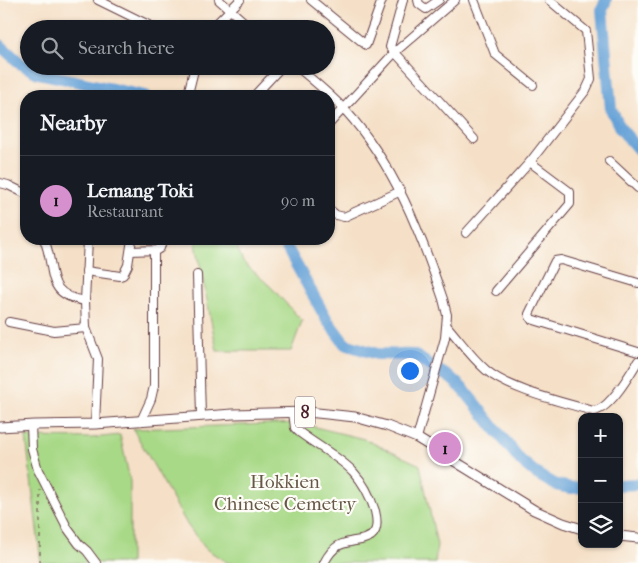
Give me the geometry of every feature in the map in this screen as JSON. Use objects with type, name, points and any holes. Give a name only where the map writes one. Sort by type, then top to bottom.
[{"type":"main road","name":"8","points":[[0,428],[31,425],[95,424],[201,415],[293,412],[355,417],[387,426],[417,438],[534,510],[562,523],[578,528]]},
{"type":"main road","points":[[623,536],[638,538]]},
{"type":"street","points":[[98,0],[139,20]]},
{"type":"street","points":[[219,0],[242,20]]},
{"type":"street","points":[[220,20],[240,0]]},
{"type":"street","points":[[311,0],[366,45],[382,0]]},
{"type":"street","points":[[321,8],[324,0]]},
{"type":"street","points":[[403,0],[390,47],[474,139]]},
{"type":"street","points":[[418,0],[419,4],[426,9],[439,0]]},
{"type":"street","points":[[335,118],[395,52],[455,0]]},
{"type":"street","points":[[474,0],[495,54],[533,85]]},
{"type":"street","points":[[466,233],[530,162],[586,90],[591,79],[586,31],[549,0]]},
{"type":"street","points":[[189,90],[193,75]]},
{"type":"street","points":[[260,90],[274,75]]},
{"type":"street","points":[[306,75],[323,90]]},
{"type":"street","points":[[335,100],[344,108],[378,153],[401,192],[437,281],[446,310],[447,326],[439,363],[417,438]]},
{"type":"street","points":[[609,161],[638,188]]},
{"type":"street","points":[[496,291],[570,204],[570,192],[530,162]]},
{"type":"street","points":[[0,183],[20,191]]},
{"type":"street","points":[[335,215],[344,217],[401,192]]},
{"type":"street","points":[[46,245],[56,285],[66,296],[85,301]]},
{"type":"street","points":[[88,245],[85,301],[86,328],[98,360],[95,424]]},
{"type":"street","points":[[86,271],[124,275],[131,245]]},
{"type":"street","points":[[131,250],[154,251],[160,248],[161,245]]},
{"type":"street","points":[[141,421],[151,399],[154,386],[154,251]]},
{"type":"street","points":[[638,284],[561,260],[555,261],[529,314],[531,319],[638,352]]},
{"type":"street","points":[[197,275],[201,415]]},
{"type":"street","points":[[9,322],[54,331],[86,328]]},
{"type":"street","points":[[447,326],[473,358],[501,381],[593,411],[603,409],[624,385],[638,361]]},
{"type":"street","points":[[293,412],[295,428],[299,432],[339,458],[354,471],[361,481],[377,518],[375,533],[370,537],[336,546],[324,563]]},
{"type":"street","points":[[31,425],[32,449],[38,470],[68,529],[96,563]]},
{"type":"path","points":[[40,486],[40,563]]},
{"type":"green space","points":[[196,245],[236,245],[243,262],[271,287],[302,321],[291,351],[217,351]]},
{"type":"green space","name":"Hokkien Chinese Cemetry","points":[[299,423],[364,439],[420,465],[437,545],[435,563],[228,563],[206,549],[188,526],[133,429]]},
{"type":"green space","points":[[120,435],[130,480],[130,563],[41,563],[26,437],[92,438]]},
{"type":"waterway","points":[[606,0],[602,10],[611,109],[620,128],[638,149]]},
{"type":"waterway","points":[[0,45],[20,63]]},
{"type":"waterway","points":[[47,75],[117,90]]},
{"type":"waterway","points":[[285,245],[327,320],[345,344],[377,354],[414,355],[452,379],[464,390],[521,461],[537,474],[556,485],[578,487]]},
{"type":"waterway","points":[[623,485],[638,484]]},
{"type":"place","name":"Lemang Toki","points":[[445,448]]}]
